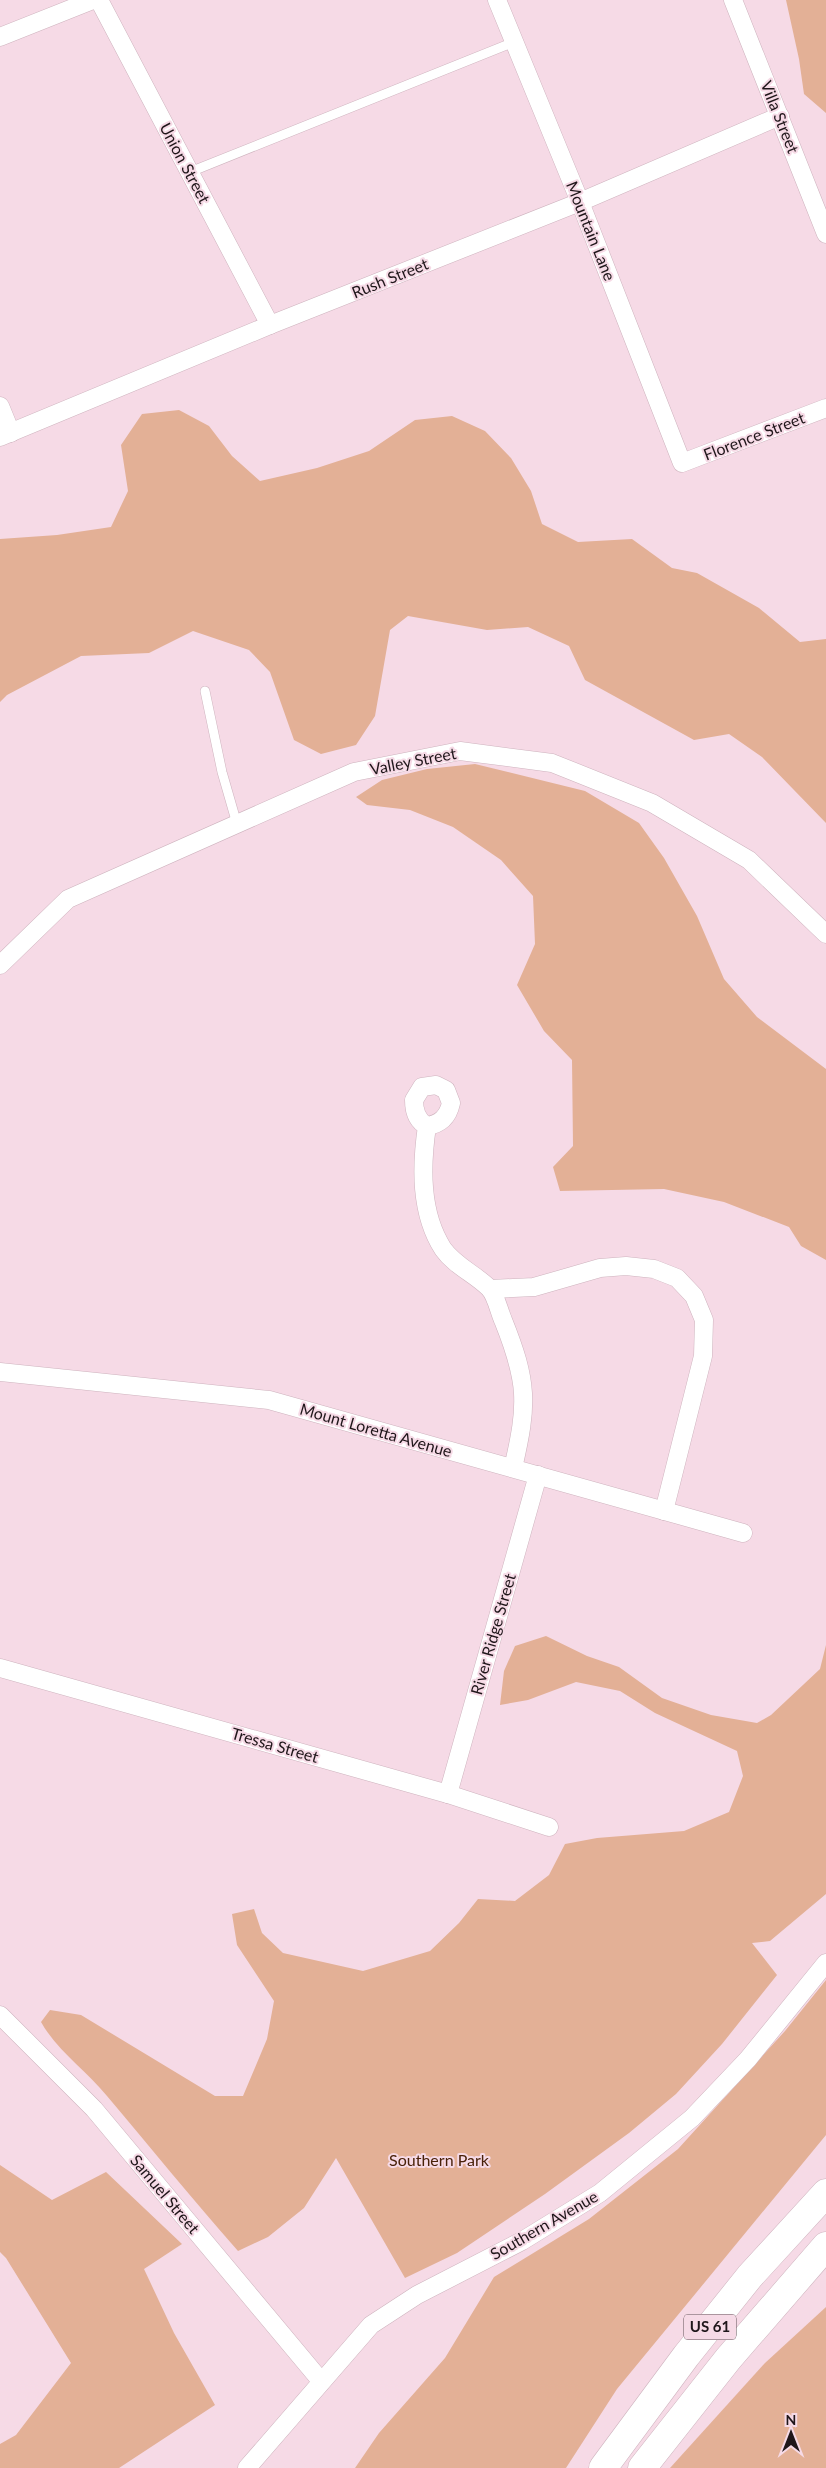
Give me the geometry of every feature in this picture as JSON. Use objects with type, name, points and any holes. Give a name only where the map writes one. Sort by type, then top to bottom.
[{"type":"highway","points":[[750,2276],[826,2174]]},
{"type":"highway","name":"US 61","points":[[602,2468],[686,2356],[750,2276],[826,2193]]},
{"type":"highway","name":"US 61","points":[[642,2468],[728,2359],[826,2246]]},
{"type":"highway","points":[[728,2359],[826,2271]]},
{"type":"street","points":[[0,37],[93,0]]},
{"type":"street","name":"Union Street","points":[[99,0],[270,325]]},
{"type":"street","name":"Mountain Lane","points":[[497,0],[580,202],[682,463]]},
{"type":"street","name":"Villa Street","points":[[733,0],[826,234]]},
{"type":"street","name":"Rush Street","points":[[5,435],[270,325],[580,202],[780,116]]},
{"type":"street","points":[[0,406],[5,435]]},
{"type":"street","name":"Florence Street","points":[[682,463],[826,408]]},
{"type":"street","name":"Valley Street","points":[[0,966],[68,899],[354,772],[460,751],[552,763],[652,803],[748,860],[826,934]]},
{"type":"street","points":[[427,1126],[423,1176],[428,1214],[444,1249],[466,1271],[491,1289],[518,1356],[525,1404],[523,1426],[513,1468]]},
{"type":"street","points":[[491,1289],[534,1287],[600,1268],[626,1266],[654,1269],[677,1278],[694,1296],[704,1320],[703,1356],[664,1511]]},
{"type":"street","name":"Mount Loretta Avenue","points":[[0,1372],[269,1400],[743,1534]]},
{"type":"street","name":"River Ridge Street","points":[[448,1794],[538,1475]]},
{"type":"street","name":"Tressa Street","points":[[0,1668],[448,1794],[549,1827]]},
{"type":"street","name":"Southern Avenue","points":[[247,2468],[371,2325],[417,2295],[522,2240],[600,2193],[692,2118],[748,2059],[826,1963]]},
{"type":"street","name":"Samuel Street","points":[[0,2015],[94,2109],[321,2381]]},
{"type":"lane","points":[[190,172],[514,42]]},
{"type":"lane","points":[[205,690],[222,772],[237,824]]},
{"type":"green space","points":[[786,0],[826,0],[826,113],[804,94],[799,59]]},
{"type":"green space","points":[[179,410],[209,426],[232,456],[260,481],[317,468],[369,451],[415,420],[452,416],[485,431],[511,458],[531,491],[542,524],[578,542],[632,539],[672,568],[697,573],[759,608],[800,642],[826,639],[826,823],[762,757],[729,734],[694,740],[585,680],[569,646],[528,627],[487,630],[408,616],[390,630],[375,716],[356,745],[321,754],[294,740],[270,672],[249,650],[193,631],[149,653],[81,656],[7,695],[0,702],[0,539],[57,535],[111,527],[128,491],[121,445],[142,414]]},
{"type":"green space","points":[[475,764],[585,791],[639,823],[664,858],[697,916],[724,979],[757,1017],[826,1069],[826,1260],[801,1246],[789,1227],[724,1202],[664,1189],[560,1191],[553,1167],[573,1146],[572,1060],[544,1031],[517,985],[535,944],[533,896],[501,860],[453,827],[410,810],[367,805],[356,797],[382,780],[427,769]]},
{"type":"green space","name":"Southern Park","points":[[546,1636],[587,1656],[619,1667],[662,1698],[711,1715],[757,1723],[771,1715],[820,1669],[826,1645],[826,1894],[770,1941],[752,1943],[777,1975],[722,2044],[676,2094],[629,2133],[545,2194],[457,2253],[405,2278],[336,2158],[304,2208],[268,2237],[238,2251],[99,2087],[56,2043],[41,2022],[50,2010],[81,2015],[215,2096],[243,2096],[267,2039],[274,2001],[237,1945],[232,1914],[254,1909],[262,1933],[283,1953],[363,1971],[430,1951],[459,1923],[478,1899],[515,1901],[549,1875],[565,1844],[597,1838],[684,1831],[729,1812],[743,1776],[737,1751],[655,1713],[620,1691],[576,1682],[528,1700],[500,1705],[504,1671],[515,1646]]},
{"type":"green space","points":[[826,1980],[826,2135],[617,2389],[566,2468],[355,2468],[379,2433],[445,2358],[494,2277],[589,2219],[678,2149],[785,2031]]},
{"type":"green space","points":[[0,2165],[52,2200],[106,2172],[182,2244],[144,2269],[174,2333],[215,2405],[119,2468],[0,2468],[0,2444],[16,2435],[71,2363],[6,2258],[0,2252]]},
{"type":"green space","points":[[826,2307],[826,2468],[670,2468],[765,2363]]}]
